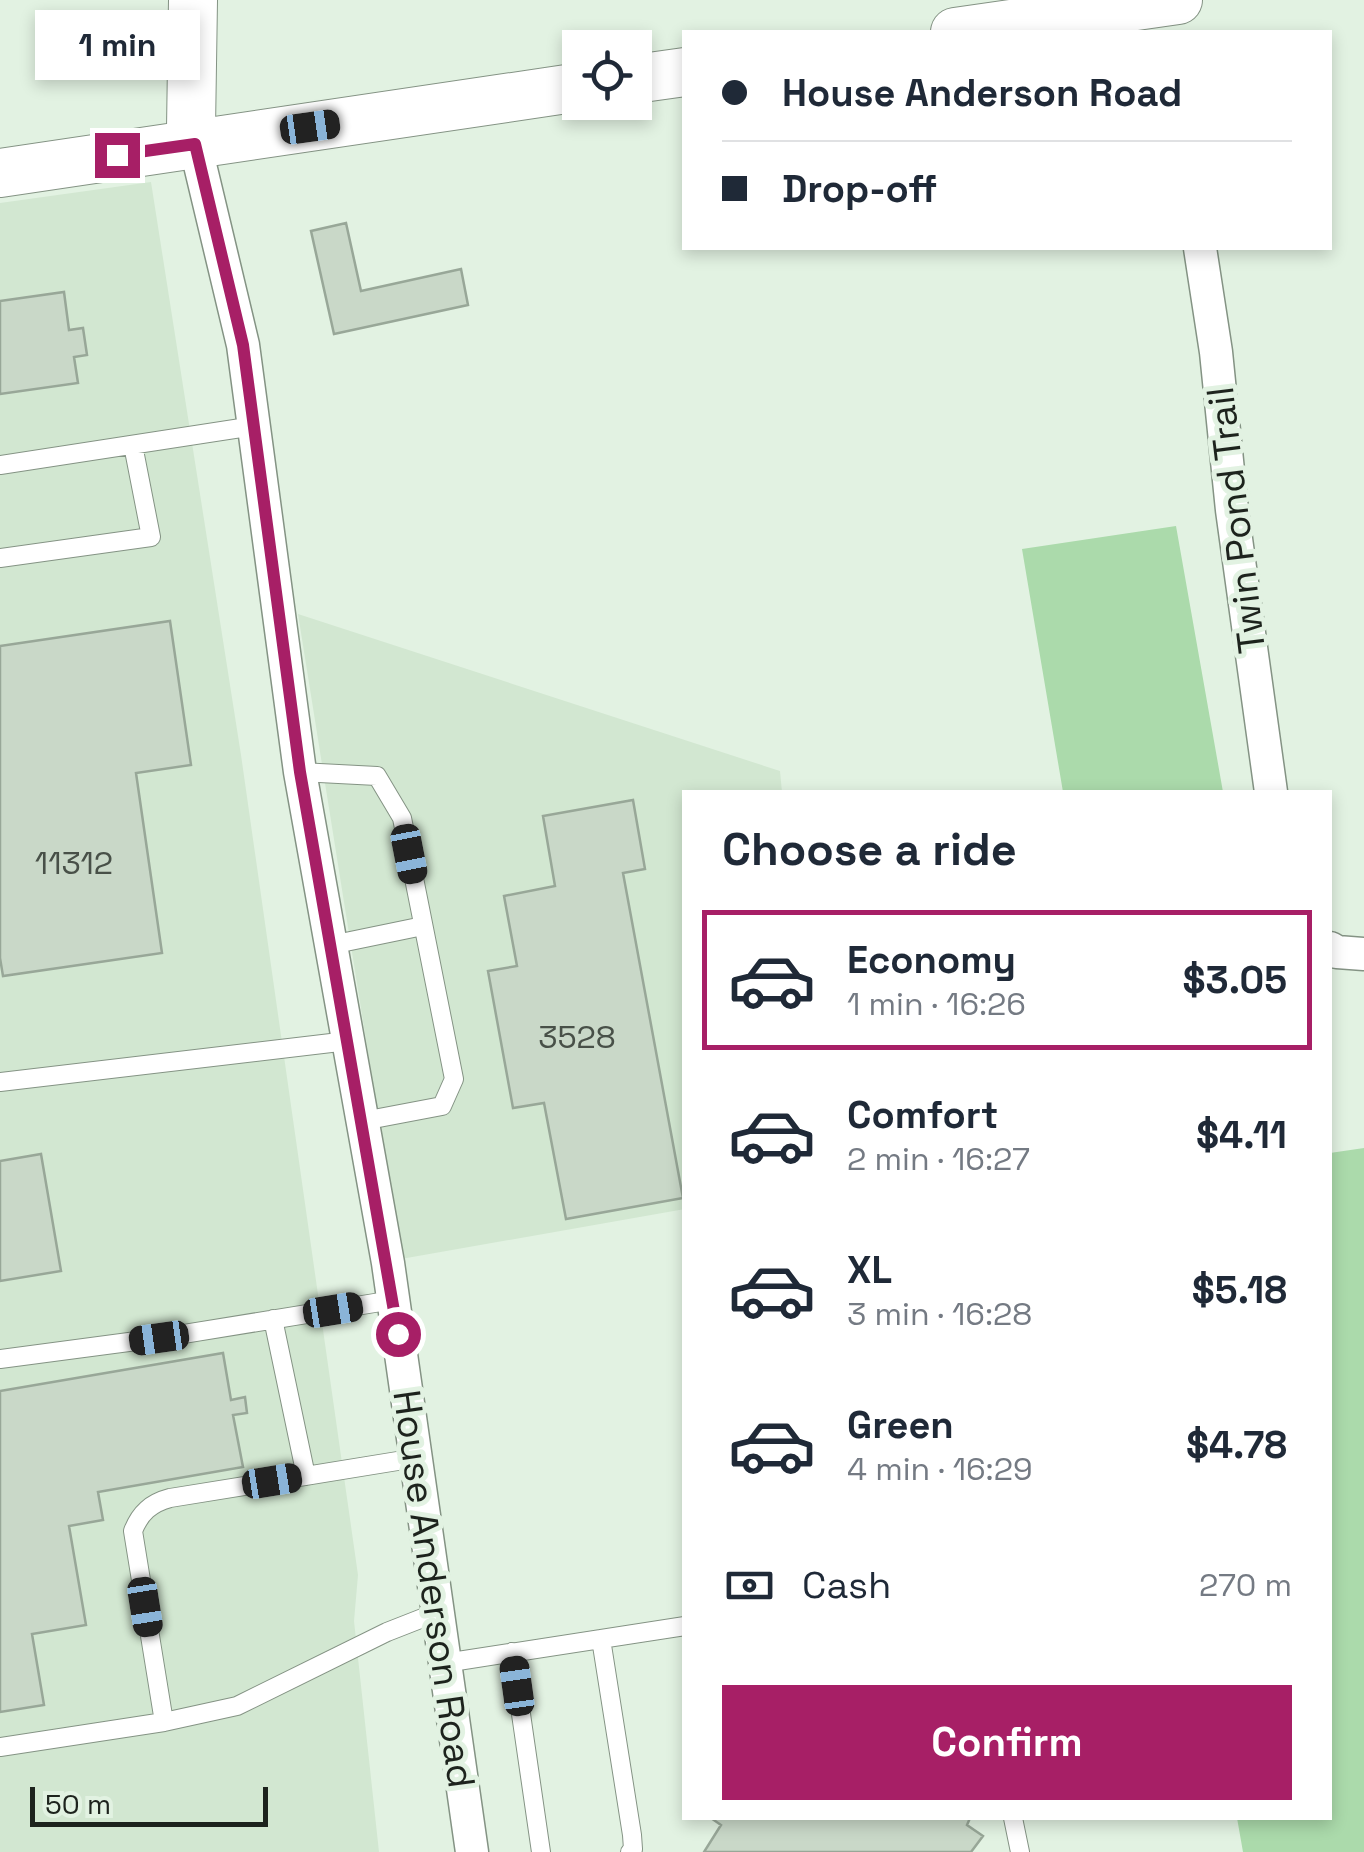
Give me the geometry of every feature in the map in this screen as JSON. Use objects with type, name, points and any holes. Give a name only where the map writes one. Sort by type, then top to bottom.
[{"type":"street","points":[[193,0],[190,82],[195,144]]},
{"type":"street","points":[[976,30],[1169,12]]},
{"type":"street","points":[[652,77],[682,72]]},
{"type":"street","points":[[0,173],[562,90]]},
{"type":"street","name":"House Anderson Road","points":[[195,144],[243,345],[300,772],[394,1300],[472,1852]]},
{"type":"street","name":"Twin Pond Trail","points":[[1200,250],[1271,790]]},
{"type":"street","points":[[1332,949],[1364,954]]},
{"type":"lane","points":[[0,465],[254,426]]},
{"type":"lane","points":[[0,558],[151,537],[132,445]]},
{"type":"lane","points":[[300,772],[377,776],[402,818],[454,1079],[442,1106],[363,1120]]},
{"type":"lane","points":[[331,945],[423,926]]},
{"type":"lane","points":[[0,1082],[348,1040]]},
{"type":"lane","points":[[0,1359],[394,1300]]},
{"type":"lane","points":[[273,1319],[306,1476]]},
{"type":"lane","points":[[164,1722],[132,1531],[139,1516],[170,1498],[416,1458]]},
{"type":"lane","points":[[0,1747],[164,1722],[237,1706],[387,1632],[438,1612]]},
{"type":"lane","points":[[445,1662],[682,1626]]},
{"type":"lane","points":[[601,1639],[634,1849],[630,1852]]},
{"type":"lane","points":[[512,1652],[541,1852]]},
{"type":"lane","points":[[1013,1820],[1020,1852]]},
{"type":"shaded area","points":[[151,182],[241,755],[358,1575],[354,1621],[379,1852],[0,1852],[0,203]]},
{"type":"shaded area","points":[[298,614],[780,771],[782,790],[682,790],[682,1210],[401,1259]]},
{"type":"green space","points":[[1176,526],[1223,790],[1063,790],[1022,549]]},
{"type":"green space","points":[[1364,1148],[1364,1852],[1243,1852],[1237,1820],[1332,1820],[1332,1153]]},
{"type":"building","points":[[346,223],[361,291],[461,269],[468,305],[334,334],[311,231]]},
{"type":"building","points":[[64,292],[69,330],[83,328],[87,355],[74,357],[78,383],[0,394],[0,301]]},
{"type":"building","points":[[170,621],[191,765],[136,773],[162,953],[3,976],[0,646]]},
{"type":"building","points":[[633,800],[645,869],[623,873],[682,1198],[566,1219],[544,1103],[513,1108],[488,971],[517,966],[504,896],[555,886],[543,816]]},
{"type":"building","points":[[41,1154],[61,1271],[0,1281],[0,1161]]},
{"type":"building","points":[[223,1353],[231,1400],[245,1397],[247,1413],[233,1415],[243,1467],[98,1492],[103,1520],[69,1526],[86,1625],[32,1634],[44,1705],[0,1712],[0,1391]]},
{"type":"building","points":[[714,1820],[969,1820],[967,1825],[983,1836],[971,1852],[704,1852],[721,1825]]},
{"type":"route","points":[[117,155],[195,144],[219,244],[243,345],[300,772],[398,1334]]}]
